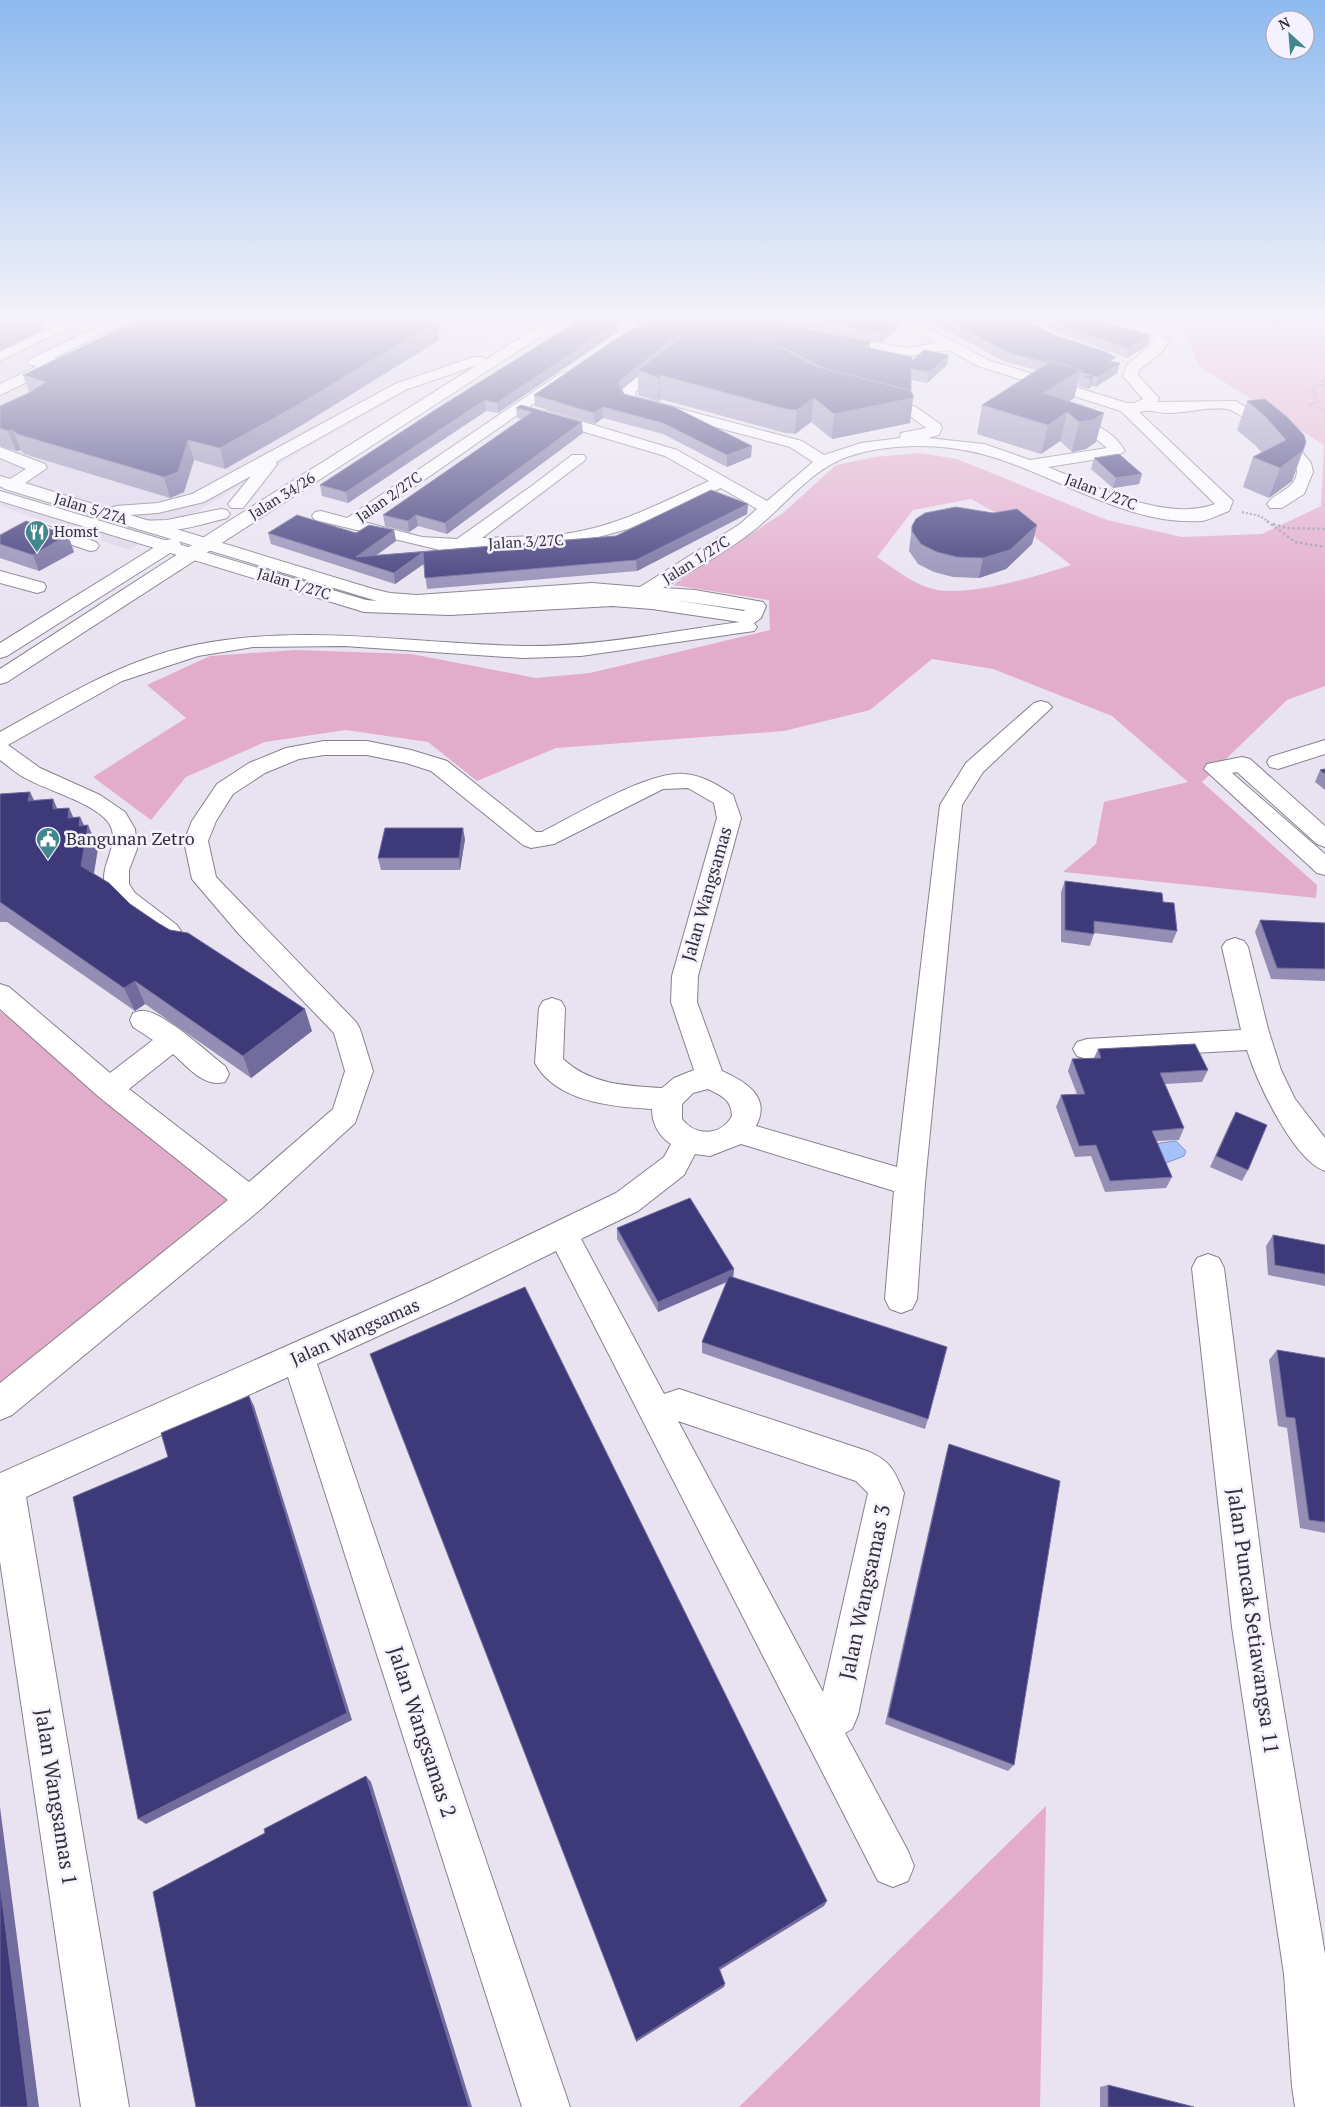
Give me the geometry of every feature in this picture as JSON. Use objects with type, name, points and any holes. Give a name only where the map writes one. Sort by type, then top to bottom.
[{"type":"street","points":[[100,512],[179,504],[198,498],[350,414]]},
{"type":"street","name":"Jalan 34/26","points":[[228,520],[237,504],[387,414]]},
{"type":"street","name":"Jalan 34/26","points":[[0,678],[187,545],[406,414]]},
{"type":"street","name":"Jalan 2/27C","points":[[350,523],[510,414]]},
{"type":"street","points":[[541,414],[646,444],[686,461],[768,508]]},
{"type":"street","points":[[682,414],[796,444],[829,458],[831,448],[838,445],[927,434],[934,430],[928,421],[917,414]]},
{"type":"street","points":[[1133,414],[1224,501],[1223,507],[1216,512]]},
{"type":"street","points":[[1247,414],[1277,434],[1303,463],[1305,472],[1298,490],[1276,504]]},
{"type":"street","points":[[1031,464],[1117,451],[1097,431],[1067,421]]},
{"type":"street","name":"Jalan 1/27C","points":[[646,591],[726,542],[829,458],[875,446],[936,444],[986,450],[1031,464],[1097,494],[1144,508],[1189,515],[1205,515],[1216,512]]},
{"type":"street","points":[[0,452],[39,468],[4,487]]},
{"type":"street","points":[[237,504],[276,455]]},
{"type":"street","points":[[460,545],[539,489],[578,458]]},
{"type":"street","name":"Jalan 3/27C","points":[[321,516],[440,546],[558,540],[597,534],[617,528],[722,481]]},
{"type":"street","name":"Jalan 5/27A","points":[[4,487],[46,510],[139,530],[187,545]]},
{"type":"street","name":"Jalan 5/27A","points":[[4,487],[100,512],[139,530]]},
{"type":"street","points":[[0,536],[46,510]]},
{"type":"street","points":[[132,568],[142,555],[139,530],[167,525],[228,520],[227,551]]},
{"type":"street","points":[[0,548],[38,528],[90,546]]},
{"type":"street","name":"Jalan 34/26","points":[[0,652],[132,568],[187,545]]},
{"type":"street","name":"Jalan 1/27C","points":[[187,545],[227,551],[390,599],[417,601],[592,589],[646,591],[695,596],[756,606],[751,618],[649,602],[610,600],[400,611],[364,606],[187,545]]},
{"type":"street","points":[[0,576],[37,587]]},
{"type":"street","points":[[684,634],[704,625],[705,618],[692,610]]},
{"type":"street","points":[[0,741],[115,677],[194,651],[253,641],[344,640],[522,652],[581,650],[684,634],[731,630],[751,626],[751,618]]},
{"type":"street","points":[[901,1299],[910,1183],[951,806],[974,768],[1041,707]]},
{"type":"street","points":[[1278,762],[1325,747]]},
{"type":"street","name":"Jalan Wangsamas","points":[[250,1200],[345,1115],[359,1071],[346,1028],[204,879],[196,841],[204,821],[225,789],[257,768],[294,753],[324,748],[367,748],[411,757],[439,766],[530,840],[546,839],[656,784],[672,780],[686,780],[704,785],[725,800],[729,818],[685,976],[684,1002],[710,1078]]},
{"type":"street","points":[[0,750],[32,773],[92,800],[117,817],[123,830],[125,849],[117,870],[117,884],[126,899],[146,916],[184,941]]},
{"type":"street","points":[[1325,839],[1242,764],[1215,769],[1325,867]]},
{"type":"street","points":[[1235,947],[1257,1039],[1285,1107],[1325,1159]]},
{"type":"street","points":[[0,994],[109,1089],[250,1200],[0,1404]]},
{"type":"street","points":[[552,1008],[549,1063],[566,1078],[586,1087],[609,1093],[669,1100]]},
{"type":"street","points":[[143,1020],[173,1039],[215,1074]]},
{"type":"street","points":[[109,1089],[173,1039]]},
{"type":"street","points":[[1087,1049],[1257,1039]]},
{"type":"street","points":[[710,1078],[730,1085],[740,1093],[746,1104],[746,1122],[738,1132],[717,1143],[688,1140],[670,1127],[666,1116],[666,1105],[669,1100],[674,1090],[691,1081],[710,1078]]},
{"type":"street","points":[[738,1132],[910,1183]]},
{"type":"street","name":"Jalan Wangsamas","points":[[4,1490],[442,1292],[627,1202],[674,1166],[688,1140]]},
{"type":"street","points":[[562,1233],[893,1866]]},
{"type":"street","name":"Jalan Puncak Setiawangsa 11","points":[[1208,1268],[1251,1627],[1315,1974],[1315,2086],[1319,2107]]},
{"type":"street","name":"Jalan Wangsamas 2","points":[[298,1357],[546,2107]]},
{"type":"street","name":"Jalan Wangsamas 3","points":[[656,1412],[680,1405],[867,1468],[879,1477],[886,1493],[838,1715],[820,1726]]},
{"type":"street","name":"Jalan Wangsamas 1","points":[[4,1490],[105,2107]]},
{"type":"path","points":[[1216,512],[1228,514],[1246,512],[1260,516],[1295,542],[1325,547]]},
{"type":"path","points":[[1270,523],[1287,528],[1325,529]]},
{"type":"shaded area","points":[[0,414],[367,414],[129,550],[0,506]]},
{"type":"shaded area","points":[[1275,414],[1325,414],[1325,686],[1287,700],[1202,782],[1317,885],[1316,898],[1063,872],[1096,844],[1104,802],[1188,782],[1112,716],[993,669],[932,659],[870,710],[784,731],[556,748],[477,781],[428,742],[346,730],[265,742],[186,777],[151,820],[93,777],[186,718],[147,685],[210,656],[295,650],[411,654],[536,678],[590,673],[770,630],[769,600],[673,585],[783,513],[836,465],[875,457],[919,453],[957,459],[1107,520],[1182,537],[1262,534],[1321,506],[1324,445]],"holes":[[[971,499],[1022,527],[1071,565],[987,588],[952,591],[938,590],[921,585],[877,557],[913,510]]]},
{"type":"shaded area","points":[[0,1011],[237,1201],[0,1392]]},
{"type":"shaded area","points":[[1046,1806],[1040,2107],[739,2107]]},
{"type":"water","points":[[1176,1141],[1186,1151],[1184,1156],[1166,1163],[1160,1163],[1152,1147],[1160,1143]]},
{"type":"building","points":[[0,414],[281,414],[220,448],[188,440],[178,472],[164,477],[17,434],[13,430],[8,431],[0,428]]},
{"type":"building","points":[[428,414],[463,414],[346,492],[320,485]]},
{"type":"building","points":[[529,414],[554,414],[582,422],[445,523],[416,515],[408,521],[383,515]]},
{"type":"building","points":[[630,414],[689,414],[752,446],[727,455],[663,423]]},
{"type":"building","points":[[1013,414],[1064,414],[1048,425]]},
{"type":"building","points":[[1070,414],[1102,414],[1093,420],[1079,422]]},
{"type":"building","points":[[1263,414],[1284,414],[1304,435],[1306,442],[1303,451],[1280,468],[1253,457],[1286,440]]},
{"type":"building","points":[[1119,454],[1142,474],[1116,478],[1094,458]]},
{"type":"building","points":[[711,490],[748,504],[636,560],[425,578],[423,552],[394,573],[268,533],[297,515],[356,533],[369,525],[394,530],[356,557],[616,536]]},
{"type":"building","points":[[956,507],[993,513],[1017,509],[1037,525],[1010,550],[983,558],[957,557],[937,552],[921,544],[912,531],[912,526],[916,519],[925,513]]},
{"type":"building","points":[[26,521],[68,535],[33,555],[0,544],[0,535]]},
{"type":"building","points":[[30,792],[28,801],[53,799],[53,809],[69,808],[68,818],[80,817],[79,826],[88,825],[81,866],[109,883],[130,904],[158,923],[170,930],[188,933],[305,1009],[243,1056],[135,981],[124,988],[0,902],[0,794]]},
{"type":"building","points":[[385,828],[463,828],[459,858],[378,858]]},
{"type":"building","points":[[1065,881],[1162,893],[1163,902],[1174,903],[1177,931],[1094,921],[1094,934],[1065,930]]},
{"type":"building","points":[[1260,920],[1325,923],[1325,969],[1277,968]]},
{"type":"building","points":[[1195,1044],[1208,1070],[1160,1073],[1184,1128],[1152,1131],[1172,1177],[1110,1181],[1096,1145],[1079,1146],[1061,1095],[1085,1094],[1072,1059],[1101,1058],[1098,1049]]},
{"type":"building","points":[[1236,1112],[1267,1125],[1248,1170],[1216,1156]]},
{"type":"building","points":[[690,1198],[734,1269],[658,1302],[617,1228]]},
{"type":"building","points":[[1273,1235],[1325,1245],[1325,1274],[1275,1265]]},
{"type":"building","points":[[729,1276],[947,1347],[928,1419],[702,1342]]},
{"type":"building","points":[[525,1287],[827,1901],[719,1968],[725,1984],[636,2040],[370,1354]]},
{"type":"building","points":[[1277,1350],[1325,1358],[1325,1522],[1309,1520],[1295,1418],[1286,1417]]},
{"type":"building","points":[[249,1396],[347,1713],[138,1819],[73,1497],[168,1457],[161,1433]]},
{"type":"building","points":[[949,1444],[1060,1481],[1014,1765],[888,1717]]},
{"type":"building","points":[[366,1776],[469,2107],[196,2107],[153,1892],[265,1833],[264,1829]]},
{"type":"building","points":[[0,1884],[28,2107],[0,2107]]},
{"type":"building","points":[[1108,2085],[1194,2107],[1108,2107]]},
{"type":"place","name":"Homst","points":[[37,553]]},
{"type":"place","name":"Bangunan Zetro","points":[[48,860]]}]
